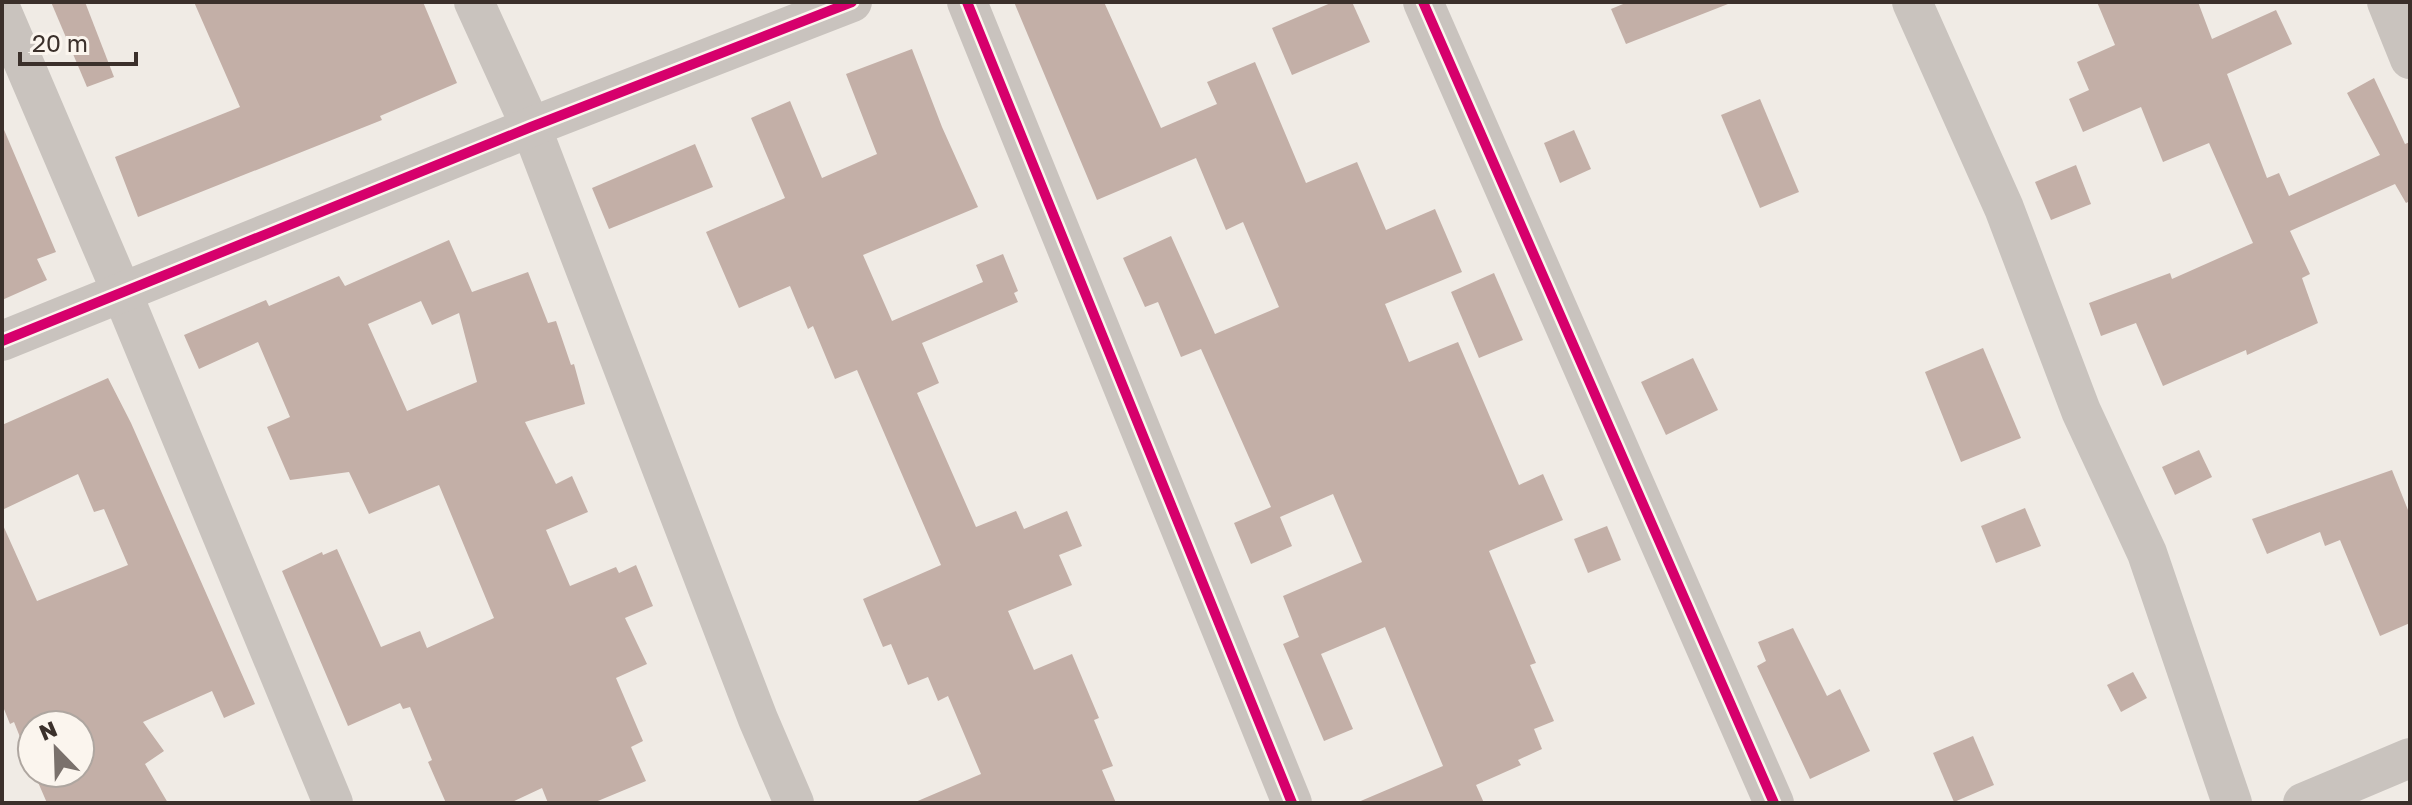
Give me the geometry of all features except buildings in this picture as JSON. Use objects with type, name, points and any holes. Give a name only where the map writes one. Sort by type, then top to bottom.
[{"type":"street","points":[[474,2],[531,127],[758,719],[794,803]]},
{"type":"street","points":[[2,341],[531,127],[852,2]]},
{"type":"street","points":[[967,2],[1292,803]]},
{"type":"street","points":[[1423,2],[1774,803]]},
{"type":"street","points":[[1912,2],[2004,208],[2081,411],[2147,553],[2232,803]]},
{"type":"street","points":[[2387,2],[2410,59]]},
{"type":"street","points":[[2,12],[333,803]]},
{"type":"street","points":[[2303,803],[2410,758]]},
{"type":"cycle path","points":[[2,341],[531,127],[852,2]]},
{"type":"cycle path","points":[[967,2],[1292,803]]},
{"type":"cycle path","points":[[1423,2],[1774,803]]}]
